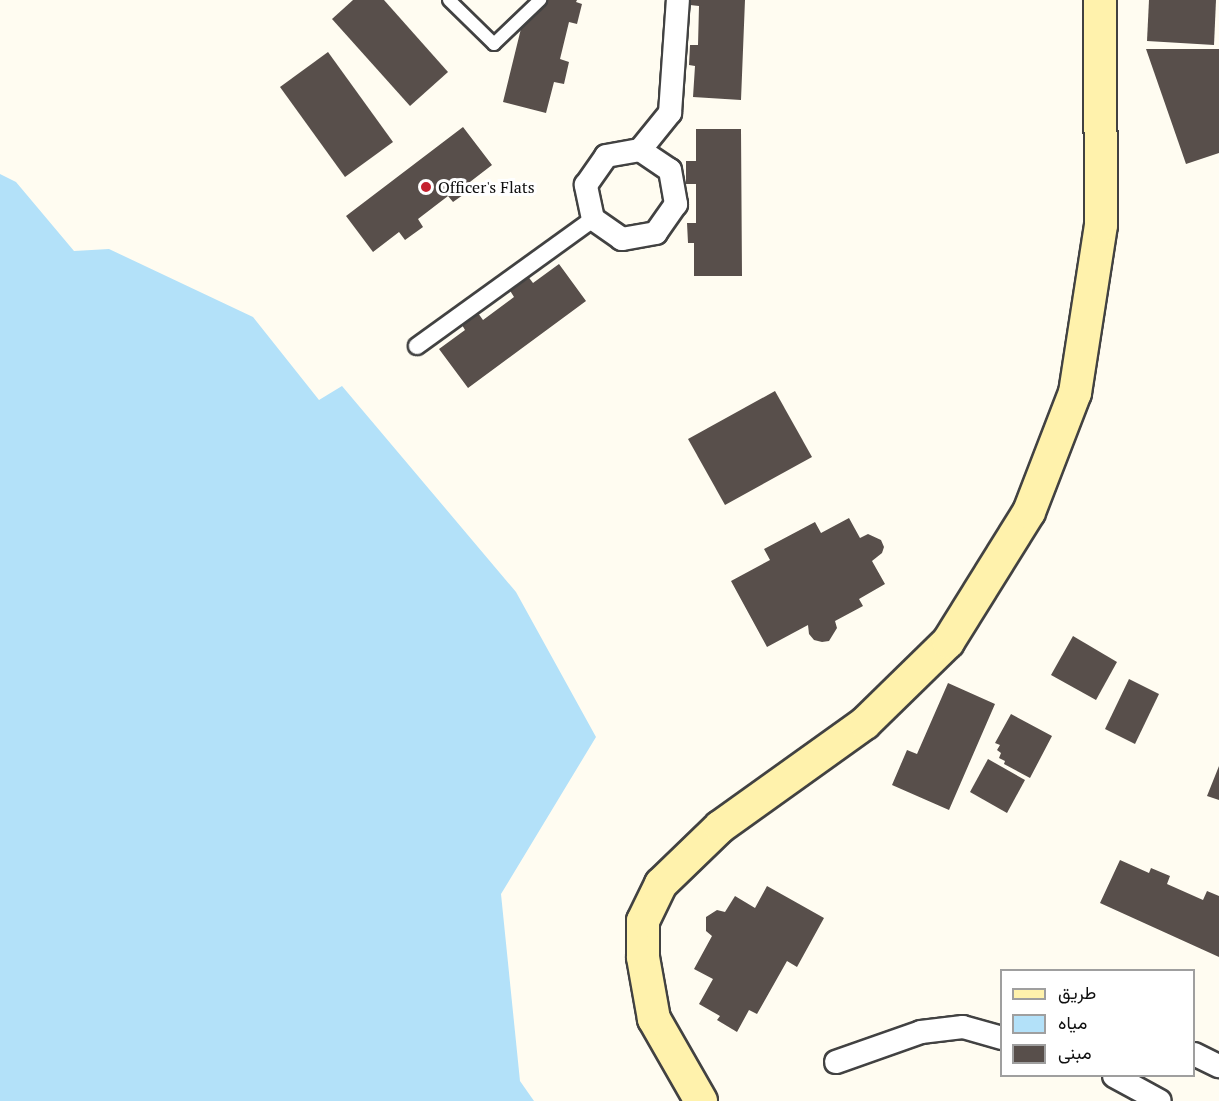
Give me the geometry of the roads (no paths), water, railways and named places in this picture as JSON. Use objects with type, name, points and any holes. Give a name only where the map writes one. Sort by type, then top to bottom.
[{"type":"main road","points":[[701,1101],[654,1019],[643,957],[643,921],[661,884],[720,827],[865,723],[948,642],[1029,512],[1075,393],[1101,225],[1100,0]]},
{"type":"street","points":[[640,150],[670,170],[676,204],[656,232],[622,239],[593,219],[586,185],[606,156],[640,150],[670,113],[678,0]]},
{"type":"street","points":[[417,346],[593,219]]},
{"type":"street","points":[[836,1062],[921,1032],[963,1027],[1000,1037]]},
{"type":"street","points":[[1195,1054],[1219,1066]]},
{"type":"street","points":[[1116,1077],[1160,1101]]},
{"type":"lane","points":[[449,0],[494,44],[540,0]]},
{"type":"water","points":[[0,174],[16,182],[74,251],[109,249],[253,317],[319,400],[342,386],[516,592],[596,737],[501,894],[520,1081],[534,1101],[0,1101]]},
{"type":"place","name":"Officer's Flats","points":[[426,187]]}]
